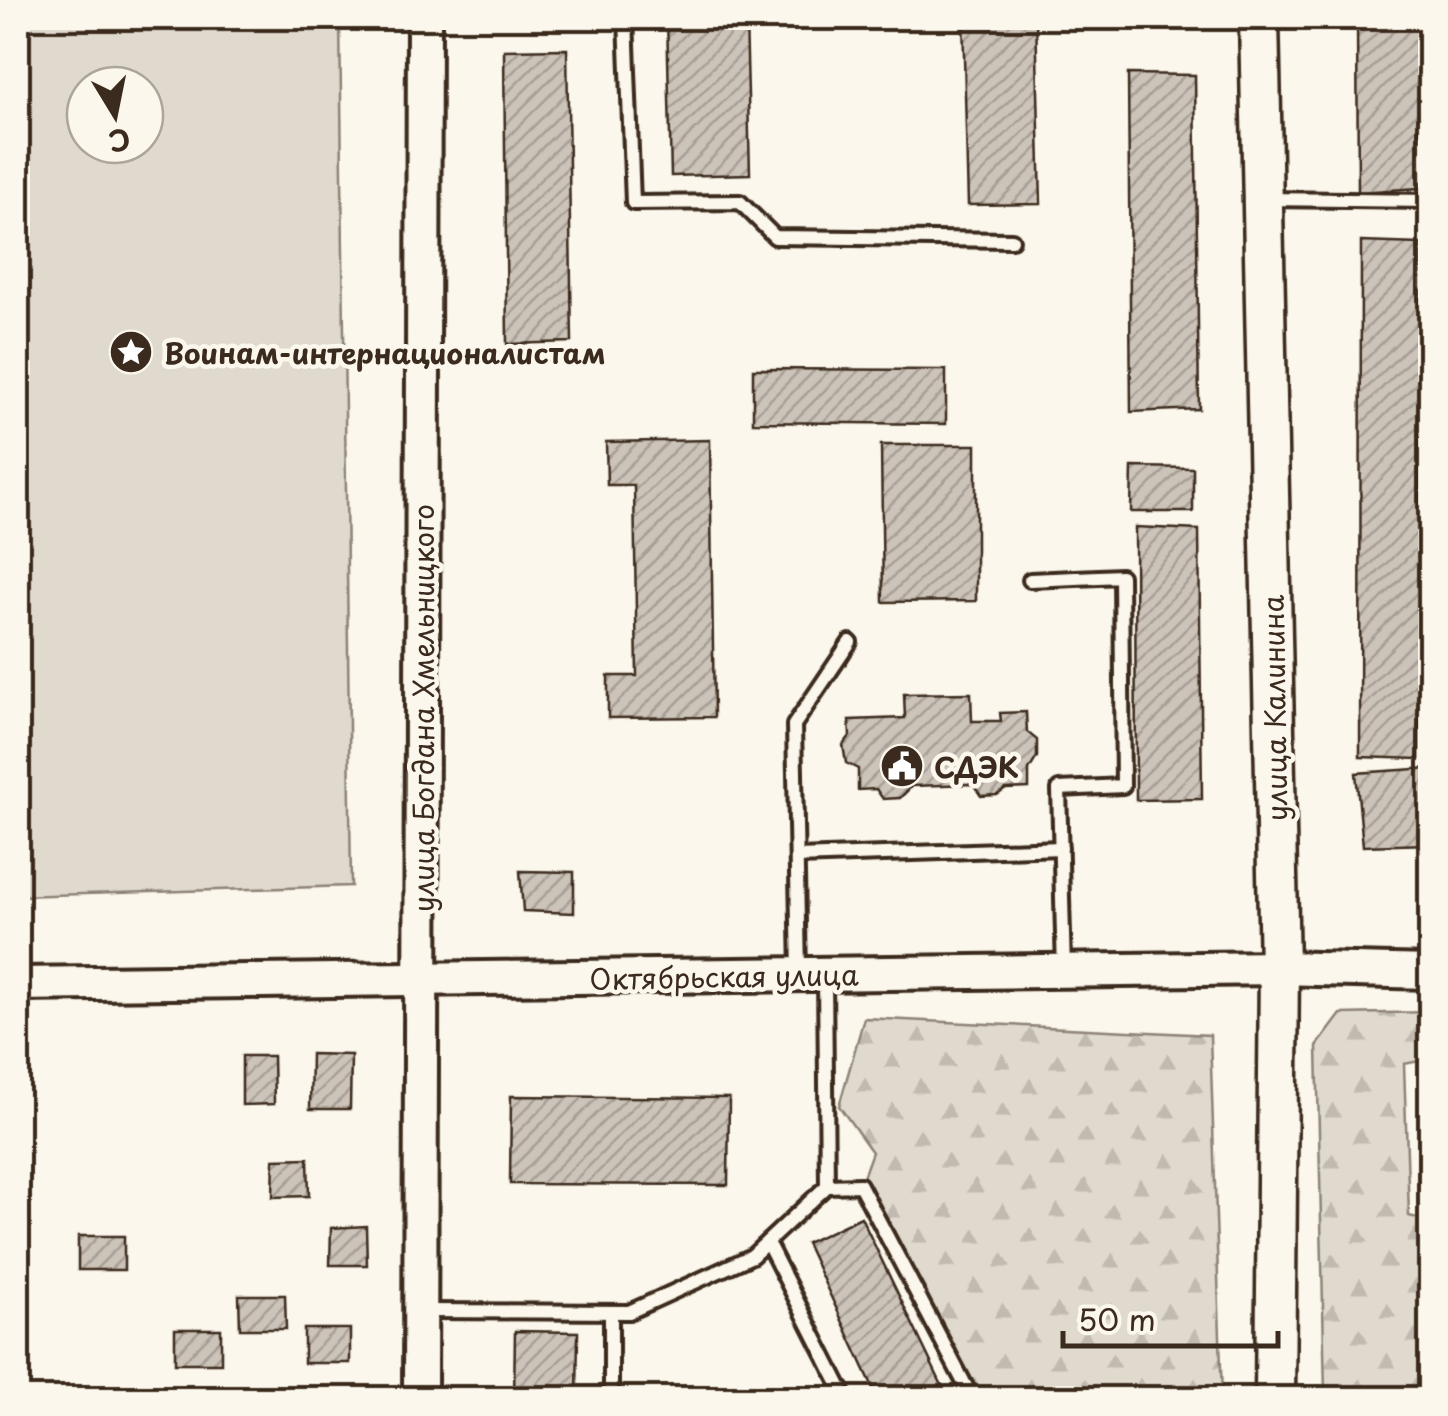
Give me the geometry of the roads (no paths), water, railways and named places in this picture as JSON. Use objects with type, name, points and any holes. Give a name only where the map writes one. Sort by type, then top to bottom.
[{"type":"main road","name":"улица Богдана Хмельницкого","points":[[420,1398],[424,18]]},
{"type":"main road","name":"улица Калинина","points":[[1260,18],[1280,968],[1275,1398]]},
{"type":"main road","name":"Октябрьская улица","points":[[18,984],[1280,968],[1430,972]]},
{"type":"lane","points":[[626,18],[633,203],[740,202],[775,237],[1012,240]]},
{"type":"lane","points":[[1263,199],[1430,201]]},
{"type":"lane","points":[[1030,580],[1121,576],[1122,786],[1059,789],[1064,971]]},
{"type":"lane","points":[[827,1186],[812,974],[797,857],[794,725],[850,642]]},
{"type":"lane","points":[[797,857],[1061,848]]},
{"type":"lane","points":[[420,1311],[629,1312],[752,1256],[827,1186],[860,1184],[972,1398]]},
{"type":"lane","points":[[767,1242],[846,1398]]},
{"type":"lane","points":[[611,1312],[611,1398]]},
{"type":"place","name":"Воинам-интернационалистам","points":[[131,352]]},
{"type":"place","name":"СДЭК","points":[[902,766]]}]
